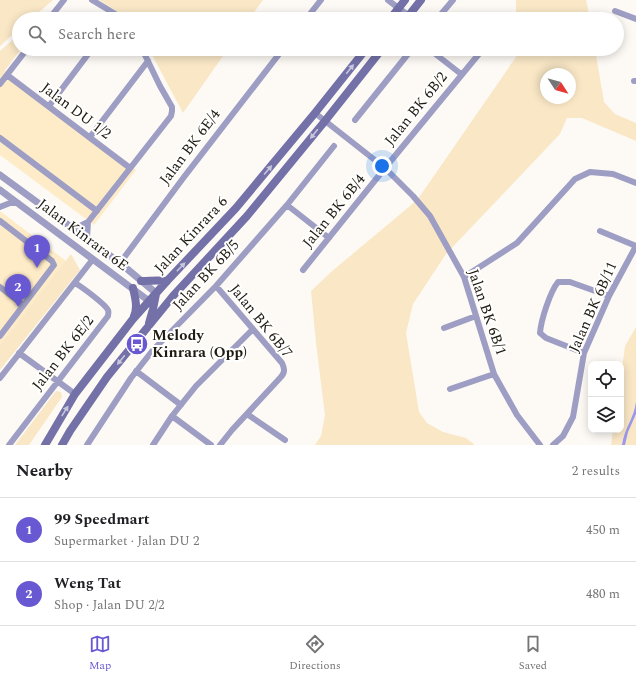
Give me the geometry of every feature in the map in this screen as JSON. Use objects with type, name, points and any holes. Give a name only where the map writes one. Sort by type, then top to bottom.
[{"type":"main road","points":[[395,12],[405,0]]},
{"type":"main road","points":[[411,12],[421,0]]},
{"type":"main road","name":"Jalan Kinrara 6","points":[[45,445],[75,394],[133,319],[153,298],[166,281],[236,208],[360,56]]},
{"type":"main road","name":"Jalan Kinrara 6","points":[[62,445],[107,377],[173,296],[247,216],[376,56]]},
{"type":"main road","points":[[141,281],[166,281]]},
{"type":"main road","points":[[133,288],[136,300],[136,311],[133,319]]},
{"type":"main road","points":[[147,328],[151,316],[153,298],[173,296]]},
{"type":"street","points":[[55,12],[64,0]]},
{"type":"street","points":[[92,0],[109,12]]},
{"type":"street","points":[[312,12],[321,0]]},
{"type":"street","points":[[388,0],[402,12]]},
{"type":"street","points":[[443,12],[453,0]]},
{"type":"street","points":[[624,14],[636,19]]},
{"type":"street","points":[[0,84],[22,56]]},
{"type":"street","points":[[49,106],[87,56]]},
{"type":"street","points":[[74,229],[88,222],[170,116],[172,107],[146,56]]},
{"type":"street","name":"Jalan BK 6E/4","points":[[120,263],[278,56]]},
{"type":"street","points":[[355,120],[406,56]]},
{"type":"street","points":[[438,56],[461,74]]},
{"type":"street","name":"Jalan BK 6B/2","points":[[385,168],[477,56]]},
{"type":"street","points":[[90,137],[148,60]]},
{"type":"street","name":"Jalan DU 1/2","points":[[7,75],[130,168]]},
{"type":"street","name":"Jalan BK 6B/1","points":[[315,113],[385,168],[413,196],[430,216],[464,277],[494,374],[517,415],[540,445]]},
{"type":"street","points":[[0,138],[97,211]]},
{"type":"street","name":"Jalan BK 6B/5","points":[[87,445],[136,371],[153,350],[216,286],[287,204],[334,146]]},
{"type":"street","name":"Jalan BK 6B/4","points":[[303,270],[385,168]]},
{"type":"street","points":[[464,277],[517,243],[575,179],[590,172],[613,174],[636,183]]},
{"type":"street","name":"Jalan Kinrara 6E","points":[[0,175],[120,263],[141,281],[153,298]]},
{"type":"street","name":"Jalan Kinrara 6E","points":[[0,190],[133,288],[153,298]]},
{"type":"street","points":[[0,207],[10,203],[18,203]]},
{"type":"street","points":[[287,204],[329,238]]},
{"type":"street","points":[[0,222],[52,261],[54,265],[0,336]]},
{"type":"street","name":"Jalan Kinrara 6E","points":[[87,238],[88,222]]},
{"type":"street","points":[[600,231],[636,246]]},
{"type":"street","name":"Jalan BK 6B/11","points":[[553,445],[563,436],[573,417],[584,352],[609,296],[636,246]]},
{"type":"street","points":[[0,378],[93,259]]},
{"type":"street","name":"Jalan BK 6E/2","points":[[9,445],[108,316],[108,309],[75,282]]},
{"type":"street","points":[[584,352],[546,338],[540,333],[540,325],[554,287],[558,282],[570,282],[609,296]]},
{"type":"street","name":"Jalan BK 6B/7","points":[[216,286],[284,367],[284,373],[220,445]]},
{"type":"street","points":[[0,287],[23,305]]},
{"type":"street","points":[[444,328],[476,316]]},
{"type":"street","points":[[153,445],[180,405],[196,386],[253,329]]},
{"type":"street","points":[[19,353],[75,394]]},
{"type":"street","points":[[136,371],[180,405]]},
{"type":"street","points":[[450,389],[494,374]]},
{"type":"street","points":[[247,414],[285,440]]},
{"type":"street","points":[[172,416],[211,445]]},
{"type":"shaded area","points":[[0,0],[53,0],[39,12],[12,12],[12,35],[0,46]]},
{"type":"shaded area","points":[[99,0],[263,0],[254,12],[118,12]]},
{"type":"shaded area","points":[[516,0],[586,0],[589,12],[516,12]]},
{"type":"shaded area","points":[[12,40],[12,56],[16,56],[0,77],[0,51]]},
{"type":"shaded area","points":[[153,56],[223,56],[183,113]]},
{"type":"shaded area","points":[[516,56],[596,56],[604,102],[615,114],[636,123],[636,141],[582,118],[567,118],[560,134],[446,254],[413,304],[406,333],[419,412],[427,423],[443,432],[466,438],[475,445],[315,445],[321,436],[325,415],[311,291],[331,272],[420,196]]},
{"type":"shaded area","points":[[1,68],[136,170],[94,225],[0,155]]},
{"type":"shaded area","points":[[0,211],[66,261],[0,345]]},
{"type":"shaded area","points":[[71,254],[80,270],[0,370],[0,345]]},
{"type":"shaded area","points":[[636,327],[636,445],[611,445],[613,433],[624,433],[623,361],[625,346]]},
{"type":"shaded area","points":[[56,391],[61,392],[62,397],[29,445],[15,445]]},
{"type":"shaded area","points":[[636,402],[636,414],[628,432],[625,445],[622,445],[635,408]]},
{"type":"place","name":"99 Speedmart","points":[[37,268]]},
{"type":"place","name":"Weng Tat","points":[[18,307]]},
{"type":"place","name":"Melody Kinrara (Opp)","points":[[137,344]]}]
